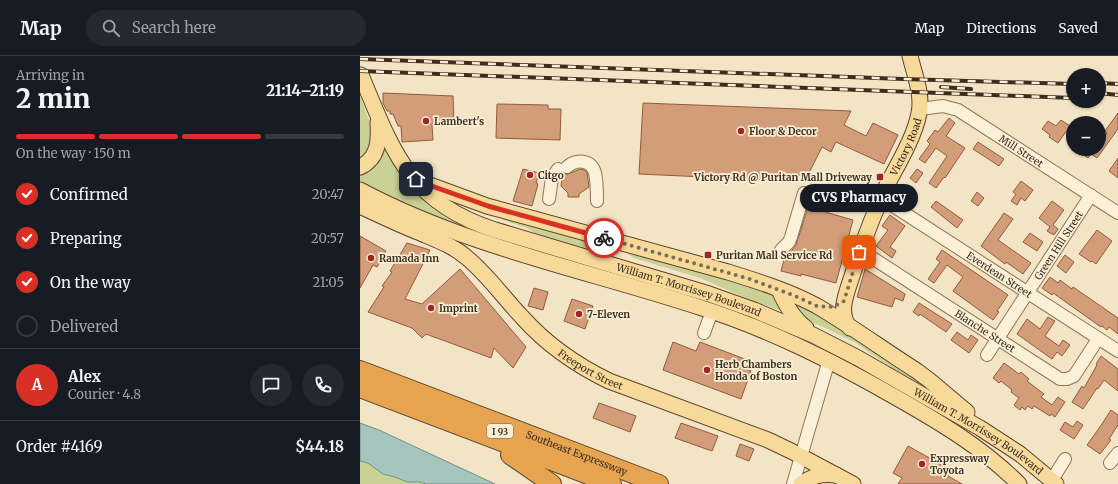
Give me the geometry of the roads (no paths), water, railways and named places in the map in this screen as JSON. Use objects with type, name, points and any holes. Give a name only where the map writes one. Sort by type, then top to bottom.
[{"type":"highway","name":"Southeast Expressway","points":[[360,370],[659,484]]},
{"type":"highway","name":"I 93","points":[[360,378],[639,484]]},
{"type":"highway","name":"I 93","points":[[360,388],[612,484]]},
{"type":"highway","name":"I 93","points":[[360,397],[588,484]]},
{"type":"highway","points":[[510,455],[552,484]]},
{"type":"main road","name":"Victory Road","points":[[850,328],[844,317],[844,301],[859,252],[867,229],[914,129],[920,109],[919,96],[910,56]]},
{"type":"main road","name":"William T. Morrissey Boulevard","points":[[361,75],[392,148],[409,174],[430,196],[459,216],[480,226],[709,294],[749,308],[827,342],[879,370],[994,437],[1020,454],[1054,482]]},
{"type":"main road","points":[[360,167],[369,162],[376,151],[378,138],[377,113]]},
{"type":"main road","points":[[409,174],[426,184],[488,206],[738,275],[817,306],[930,380],[994,437]]},
{"type":"main road","name":"William T. Morrissey Boulevard","points":[[360,190],[399,217],[712,311],[779,337],[829,360],[966,439],[1019,484]]},
{"type":"main road","name":"Freeport Street","points":[[360,206],[399,217],[470,260],[543,339],[586,369],[610,381],[751,433],[791,450],[801,457],[853,484]]},
{"type":"main road","points":[[488,206],[503,227],[509,232],[526,239]]},
{"type":"main road","points":[[606,239],[616,246],[629,264],[648,275]]},
{"type":"main road","points":[[470,260],[482,243]]},
{"type":"main road","points":[[779,290],[796,320],[827,342]]},
{"type":"main road","points":[[817,306],[833,307],[844,301]]},
{"type":"main road","points":[[801,484],[810,478],[819,475],[836,475]]},
{"type":"street","name":"Mill Street","points":[[920,109],[949,106],[958,110],[1118,213]]},
{"type":"street","points":[[549,198],[553,176],[564,165],[582,161],[588,163],[593,168],[595,173],[597,201]]},
{"type":"street","points":[[781,250],[789,242],[791,237],[804,192]]},
{"type":"street","name":"Green Hill Street","points":[[987,355],[1091,195]]},
{"type":"street","name":"Everdean Street","points":[[881,198],[1118,351]]},
{"type":"street","name":"Blanche Street","points":[[859,252],[871,257],[1057,378],[1065,380],[1074,376],[1098,338]]},
{"type":"street","points":[[704,333],[712,311]]},
{"type":"street","points":[[793,484],[829,360]]},
{"type":"street","points":[[1110,463],[1118,453]]},
{"type":"street","points":[[1054,482],[1066,459]]},
{"type":"water","points":[[360,423],[379,430],[495,484],[426,484],[420,482],[407,482],[383,474],[368,463],[360,461]]},
{"type":"railway","points":[[360,59],[1066,84]]},
{"type":"railway","points":[[360,71],[1066,98]]},
{"type":"railway","points":[[1106,83],[1118,84]]},
{"type":"railway","points":[[941,87],[971,89]]},
{"type":"railway","points":[[1106,94],[1118,95]]},
{"type":"place","name":"Lambert's","points":[[426,121]]},
{"type":"place","name":"Floor & Decor","points":[[741,131]]},
{"type":"place","name":"Citgo","points":[[530,175]]},
{"type":"place","name":"Victory Rd @ Puritan Mall Driveway","points":[[880,177]]},
{"type":"place","name":"CVS Pharmacy","points":[[859,252]]},
{"type":"place","name":"Puritan Mall Service Rd","points":[[708,255]]},
{"type":"place","name":"Ramada Inn","points":[[371,258]]},
{"type":"place","name":"Imprint","points":[[431,308]]},
{"type":"place","name":"7-Eleven","points":[[579,314]]},
{"type":"place","name":"Herb Chambers Honda of Boston","points":[[707,370]]},
{"type":"place","name":"Expressway Toyota","points":[[922,464]]}]
